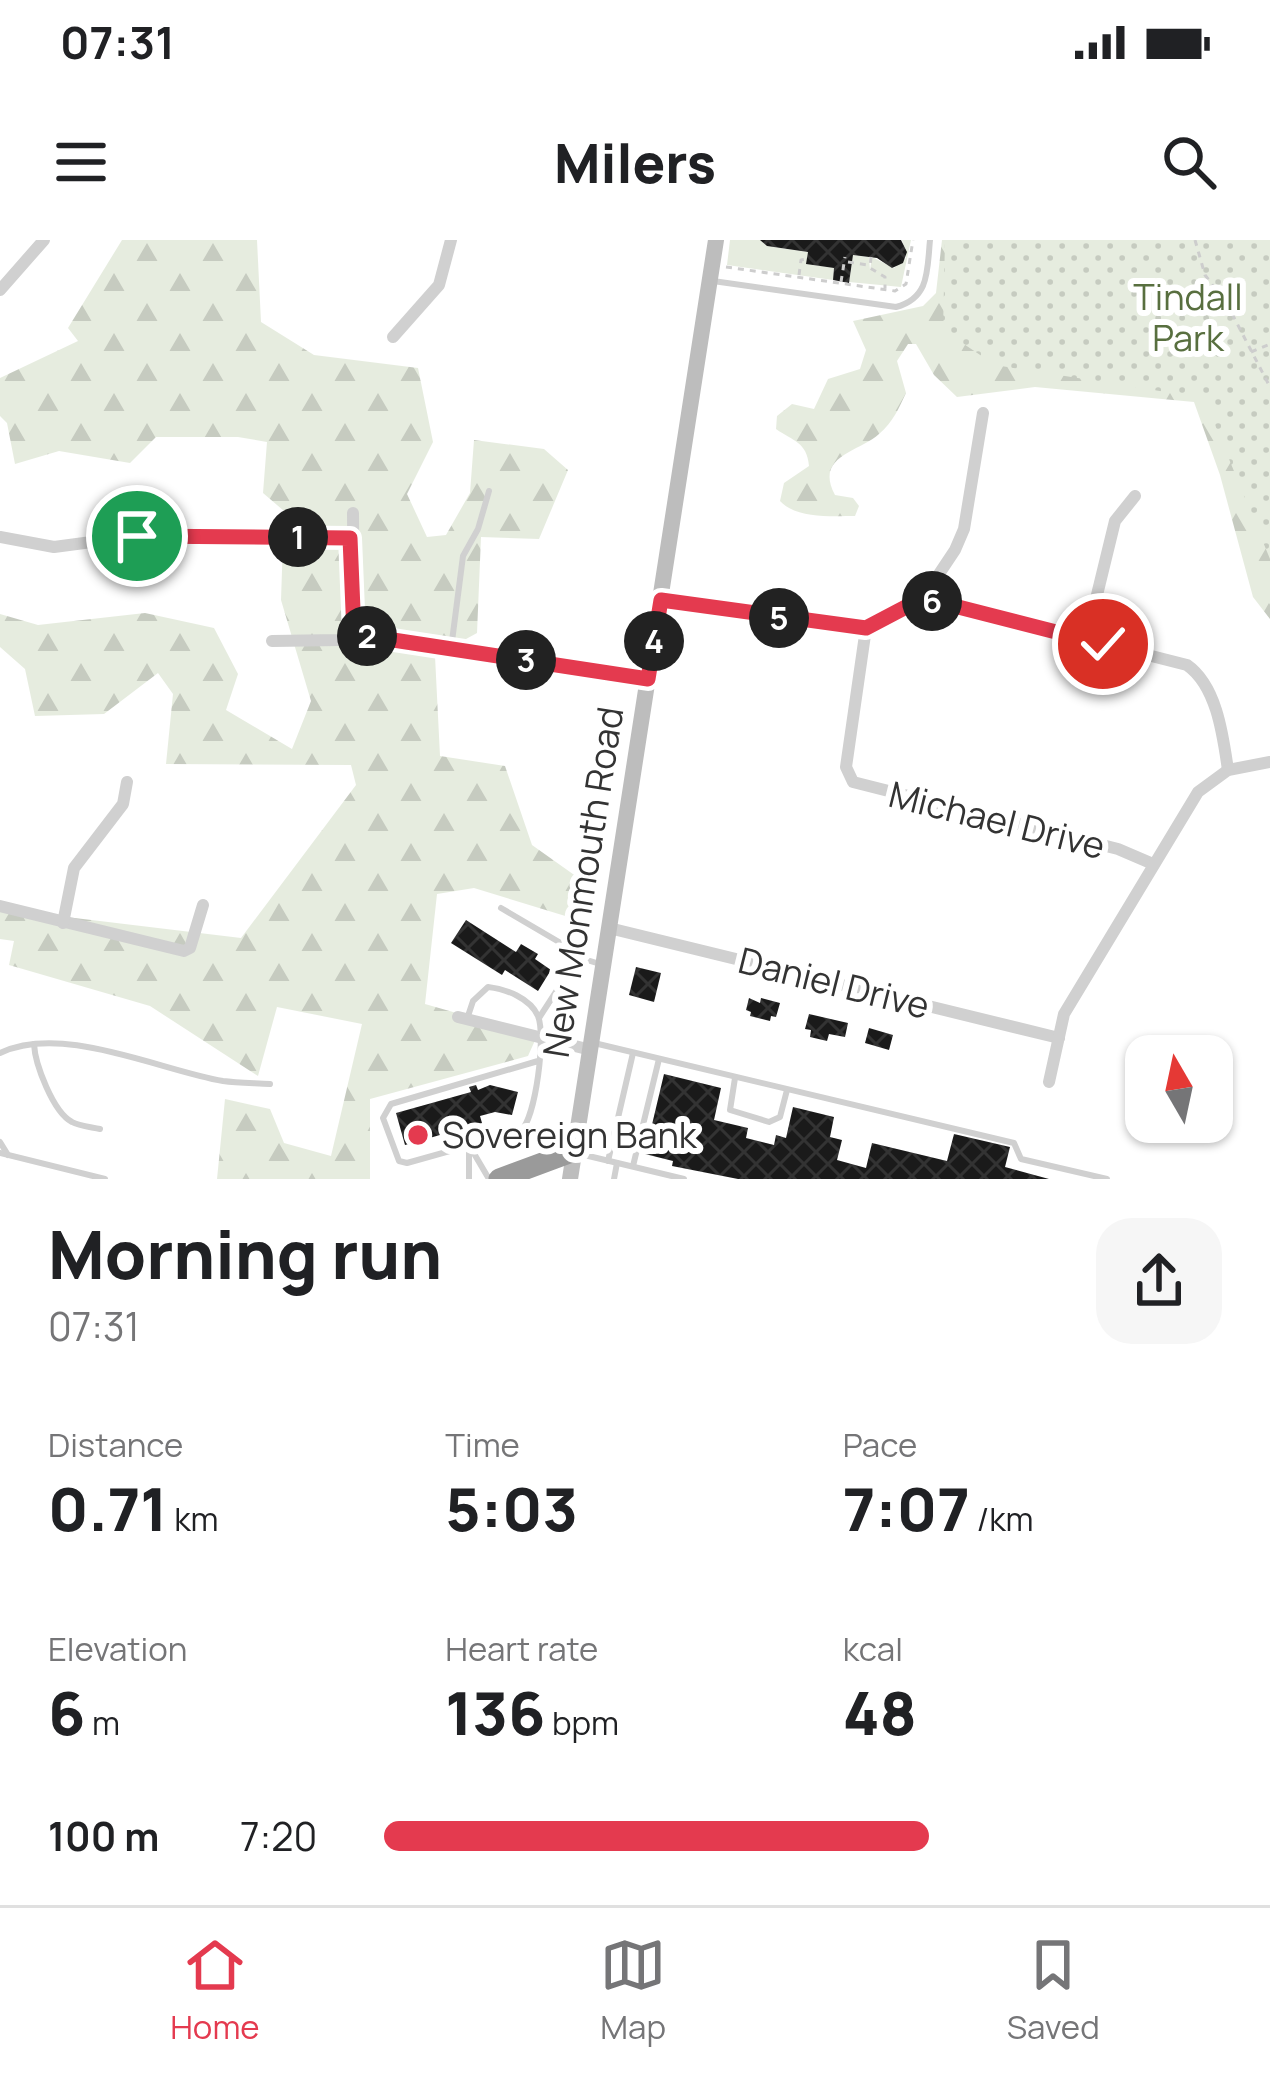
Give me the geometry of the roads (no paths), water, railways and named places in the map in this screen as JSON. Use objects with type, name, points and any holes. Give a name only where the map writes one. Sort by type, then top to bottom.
[{"type":"highway","points":[[500,1179],[572,1152]]},
{"type":"main road","name":"New Monmouth Road","points":[[570,1179],[716,240]]},
{"type":"street","points":[[0,290],[44,240]]},
{"type":"street","points":[[393,337],[439,285],[451,240]]},
{"type":"street","points":[[661,600],[866,628],[923,598],[964,529],[983,413]]},
{"type":"street","points":[[1086,640],[1115,521],[1135,496]]},
{"type":"street","points":[[352,513],[354,634]]},
{"type":"street","points":[[0,537],[54,547],[137,536],[350,538]]},
{"type":"street","points":[[923,598],[1193,669],[1219,722],[1228,770]]},
{"type":"street","name":"Michael Drive","points":[[866,628],[846,767],[853,782],[1118,849],[1154,864]]},
{"type":"street","points":[[272,641],[339,640],[354,634],[648,679]]},
{"type":"street","points":[[1049,1082],[1064,1014],[1203,785],[1228,770],[1270,762]]},
{"type":"street","points":[[63,923],[74,868],[123,804],[127,782]]},
{"type":"street","points":[[0,907],[187,951],[203,904]]},
{"type":"street","name":"Daniel Drive","points":[[609,928],[1059,1038]]},
{"type":"street","points":[[462,1018],[592,1047]]},
{"type":"lane","points":[[710,280],[896,308],[913,302],[923,290],[930,240]]},
{"type":"lane","points":[[451,649],[463,556],[478,530],[489,491]]},
{"type":"lane","points":[[501,908],[559,943],[574,964]]},
{"type":"lane","points":[[539,1018],[574,964],[587,960],[603,964]]},
{"type":"lane","points":[[462,1018],[488,987],[510,992],[539,1018],[538,1061],[528,1124],[521,1131],[406,1163],[394,1156],[383,1118],[392,1104],[538,1061]]},
{"type":"lane","points":[[0,1053],[34,1044],[95,1049],[224,1081],[270,1084]]},
{"type":"lane","points":[[34,1044],[39,1072],[63,1115],[100,1129]]},
{"type":"lane","points":[[592,1047],[1014,1143],[1021,1159],[1107,1179]]},
{"type":"lane","points":[[614,1179],[633,1053]]},
{"type":"lane","points":[[633,1166],[659,1059]]},
{"type":"lane","points":[[734,1078],[730,1111],[770,1122],[780,1118],[787,1090]]},
{"type":"lane","points":[[0,1142],[4,1154],[104,1179]]},
{"type":"lane","points":[[469,1145],[469,1179]]},
{"type":"lane","points":[[469,1145],[489,1179]]},
{"type":"lane","points":[[572,1152],[684,1179]]},
{"type":"place","name":"Sovereign Bank","points":[[418,1135]]},
{"type":"park label","name":"Tindall Park","points":[[1188,318]]}]
